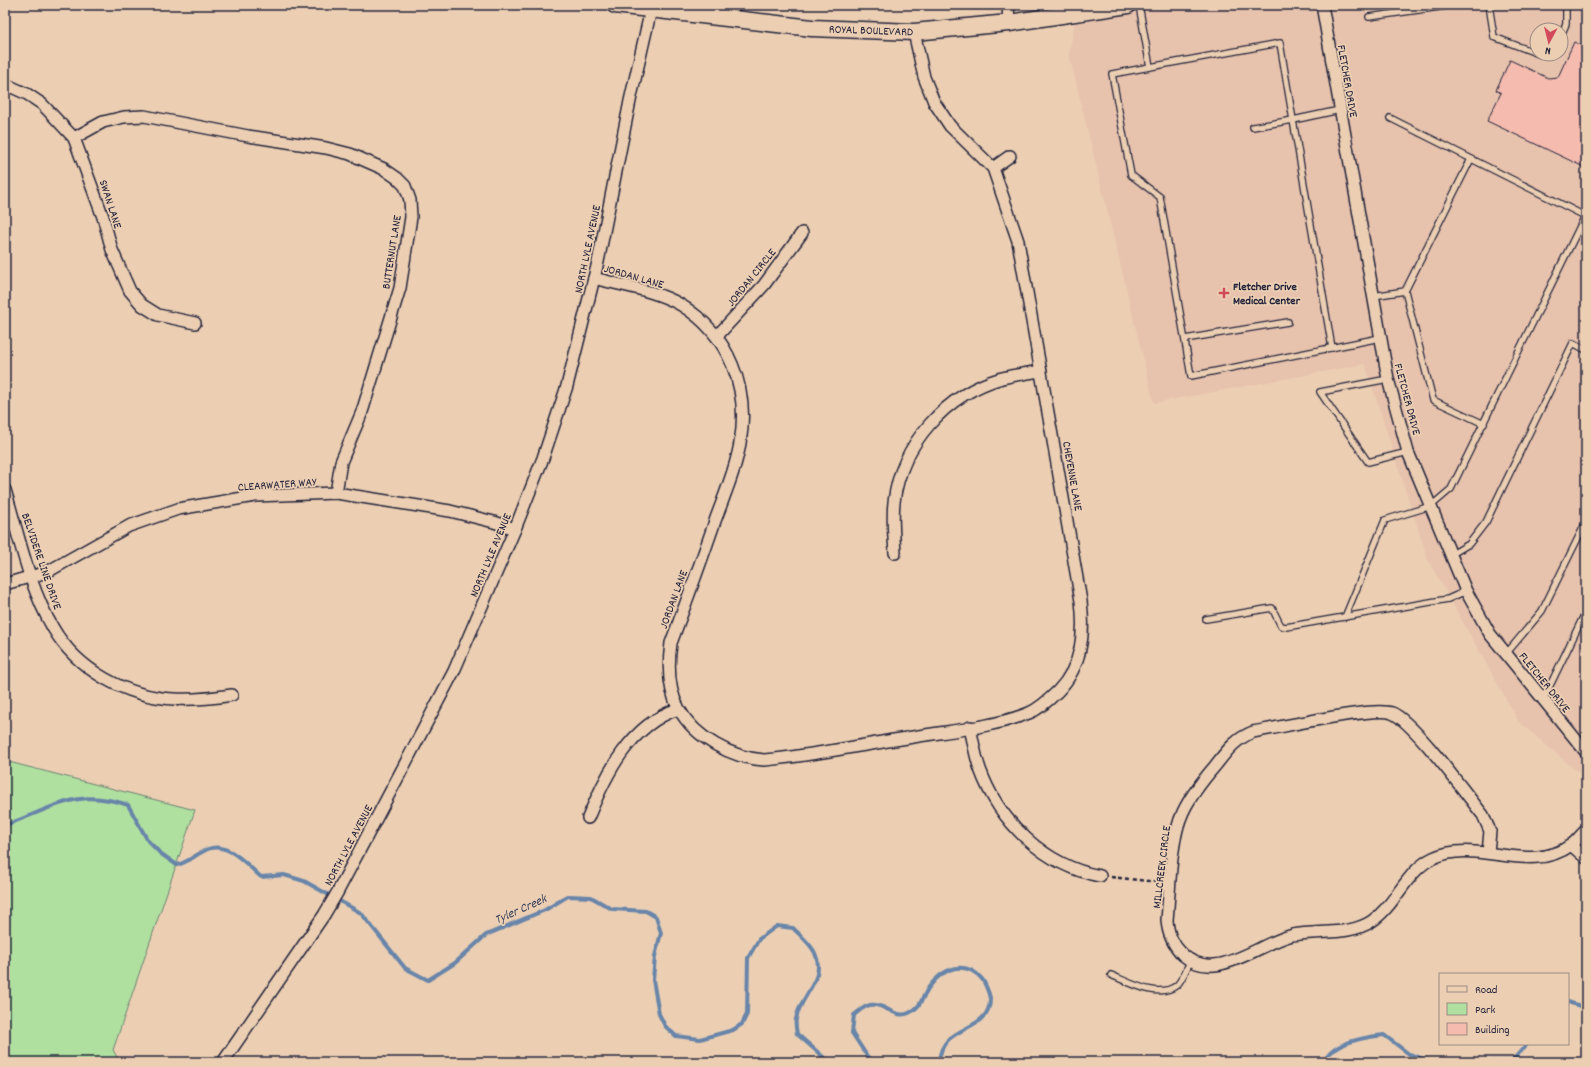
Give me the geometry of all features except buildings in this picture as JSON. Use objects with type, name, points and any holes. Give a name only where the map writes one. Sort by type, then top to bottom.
[{"type":"street","name":"ROYAL BOULEVARD","points":[[615,5],[652,7],[812,28],[914,32],[1009,23],[1128,5]]},
{"type":"street","points":[[1008,5],[1009,23]]},
{"type":"street","name":"FLETCHER DRIVE","points":[[1322,5],[1380,338],[1388,379],[1408,452],[1452,554],[1466,591],[1490,634],[1586,752]]},
{"type":"street","name":"NORTH LYLE AVENUE","points":[[223,1062],[324,915],[337,893],[454,670],[515,529],[542,458],[566,386],[594,278],[630,101],[652,7]]},
{"type":"street","name":"CHEYENNE LANE","points":[[914,32],[924,77],[934,102],[950,126],[993,168],[1018,241],[1082,601],[1083,622],[1081,646],[1073,670],[1065,682],[1041,705],[1030,712],[1016,717],[970,727]]},
{"type":"street","name":"SWAN LANE","points":[[5,84],[22,91],[42,104],[74,138],[103,217],[112,250],[130,291],[142,305],[158,315],[195,323]]},
{"type":"street","name":"BUTTERNUT LANE","points":[[74,138],[103,122],[124,117],[144,116],[248,136],[326,148],[350,154],[384,170],[397,178],[405,186],[410,200],[411,217],[400,288],[362,412],[341,462],[336,493]]},
{"type":"street","points":[[993,168],[1010,156]]},
{"type":"street","name":"JORDAN CIRCLE","points":[[717,336],[764,285],[802,233]]},
{"type":"street","name":"JORDAN LANE","points":[[594,278],[647,292],[680,305],[698,318],[717,336],[733,365],[740,387],[743,425],[735,464],[671,643],[669,659],[670,682],[678,709],[698,731],[717,745],[738,755],[757,759],[780,758],[970,727]]},
{"type":"street","points":[[895,553],[893,516],[896,489],[910,450],[932,421],[956,400],[978,387],[1002,378],[1041,371]]},
{"type":"street","name":"BELVIDERE LINE DRIVE","points":[[5,490],[32,577],[50,623],[66,648],[98,674],[118,685],[146,694],[173,699],[205,699],[232,695]]},
{"type":"street","name":"CLEARWATER WAY","points":[[5,584],[32,577],[65,562],[129,526],[178,509],[255,496],[336,493],[450,511],[515,529]]},
{"type":"street","points":[[588,818],[602,782],[624,748],[657,719],[678,709]]},
{"type":"street","name":"MILLCREEK CIRCLE","points":[[1488,853],[1490,831],[1483,815],[1415,732],[1407,724],[1391,713],[1363,713],[1253,732],[1243,736],[1233,744],[1204,780],[1184,811],[1176,837],[1170,884],[1167,920],[1168,929],[1175,947],[1191,960],[1211,966],[1220,965],[1280,938],[1308,933],[1363,927],[1383,912],[1418,869],[1433,858],[1458,852],[1488,853],[1530,858],[1551,854],[1571,845],[1586,830]]},
{"type":"street","points":[[970,727],[980,771],[998,806],[1016,829],[1036,846],[1071,868],[1100,876]]},
{"type":"street","points":[[1571,845],[1586,858]]},
{"type":"lane","points":[[1139,5],[1150,67]]},
{"type":"lane","points":[[1369,17],[1454,5]]},
{"type":"lane","points":[[1489,5],[1494,37],[1529,50]]},
{"type":"lane","points":[[1566,5],[1566,22]]},
{"type":"lane","points":[[1332,348],[1280,43],[1112,74],[1131,175],[1160,197],[1191,376],[1332,348],[1380,338]]},
{"type":"lane","points":[[1253,127],[1340,110]]},
{"type":"lane","points":[[1345,617],[1385,520],[1431,506],[1450,489],[1484,424],[1585,216],[1390,118]]},
{"type":"lane","points":[[1471,159],[1405,291],[1433,400],[1484,424]]},
{"type":"lane","points":[[1373,296],[1405,291]]},
{"type":"lane","points":[[1185,339],[1288,322]]},
{"type":"lane","points":[[1452,554],[1469,544],[1486,522],[1573,343],[1586,350]]},
{"type":"lane","points":[[1388,379],[1320,392],[1368,462],[1408,452]]},
{"type":"lane","points":[[1506,654],[1542,610],[1586,522]]},
{"type":"lane","points":[[1206,619],[1272,608],[1281,626],[1286,627],[1448,599],[1466,591]]},
{"type":"lane","points":[[1543,700],[1586,611]]},
{"type":"lane","points":[[1112,975],[1143,988],[1163,991],[1177,984],[1191,960]]},
{"type":"path","points":[[1100,876],[1170,884]]},
{"type":"shaded area","points":[[1078,5],[1586,5],[1586,779],[1519,722],[1428,560],[1365,364],[1154,403],[1069,54]]},
{"type":"green space","points":[[5,761],[195,810],[113,1050],[120,1062],[5,1062]]},
{"type":"waterway","name":"Tyler Creek","points":[[5,825],[65,802],[78,799],[93,798],[128,805],[148,841],[160,853],[177,865],[208,849],[215,847],[223,848],[237,856],[261,877],[284,875],[304,881],[361,913],[405,968],[428,980],[455,963],[486,935],[545,910],[568,896],[591,897],[612,909],[646,911],[656,917],[661,933],[655,956],[653,980],[659,1014],[665,1026],[676,1036],[700,1039],[733,1030],[742,1024],[747,1014],[748,958],[759,939],[777,926],[793,928],[811,946],[818,962],[818,971],[812,987],[798,1010],[796,1019],[797,1034],[829,1062]]},
{"type":"waterway","name":"Tyler Creek","points":[[871,1062],[852,1033],[854,1015],[865,1007],[873,1005],[883,1007],[898,1014],[909,1013],[919,1005],[929,987],[941,975],[954,968],[969,969],[982,979],[988,991],[990,998],[988,1009],[983,1018],[948,1040],[942,1049],[939,1062]]},
{"type":"waterway","name":"Tyler Creek","points":[[1569,1002],[1586,1008]]},
{"type":"waterway","name":"Tyler Creek","points":[[1327,1062],[1326,1058],[1331,1052],[1344,1044],[1360,1039],[1384,1035],[1409,1054],[1432,1062]]},
{"type":"waterway","name":"Tyler Creek","points":[[1469,1062],[1512,1061],[1526,1045]]},
{"type":"place","name":"Fletcher Drive Medical Center","points":[[1224,293]]}]
